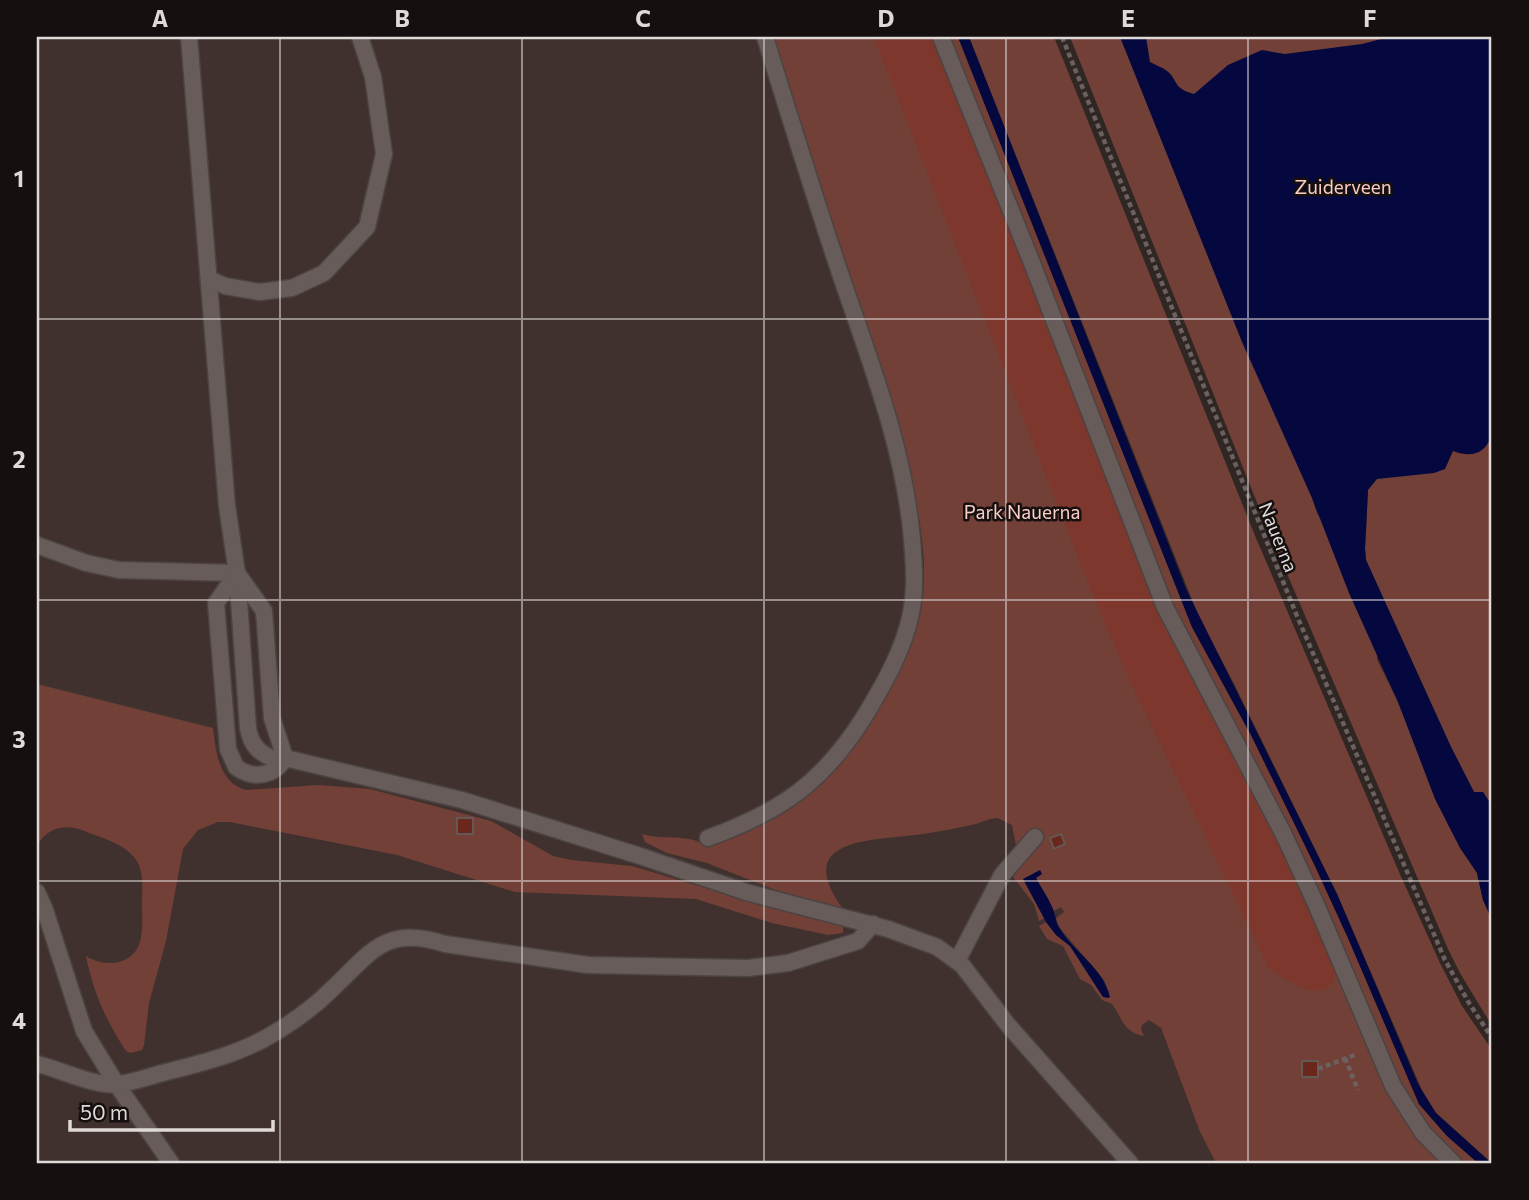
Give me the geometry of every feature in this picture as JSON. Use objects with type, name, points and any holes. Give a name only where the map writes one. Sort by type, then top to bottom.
[{"type":"lane","points":[[189,37],[227,506],[237,573],[250,737],[258,751],[276,760],[285,758],[462,800],[746,892],[873,924],[937,947],[971,975],[1008,1025],[1130,1163]]},
{"type":"lane","points":[[209,279],[225,286],[259,292],[292,288],[324,273],[367,227],[384,154],[373,77],[360,37]]},
{"type":"lane","points":[[708,838],[735,828],[787,801],[814,780],[838,755],[874,700],[896,659],[911,614],[914,591],[910,525],[894,432],[816,202],[765,37]]},
{"type":"lane","points":[[941,37],[1165,607],[1289,845],[1393,1086],[1423,1133],[1453,1163]]},
{"type":"lane","points":[[37,545],[86,563],[119,570],[237,573]]},
{"type":"lane","points":[[237,573],[216,603],[228,749],[236,767],[255,775],[273,772],[285,758]]},
{"type":"lane","points":[[237,573],[264,611],[272,718],[285,758]]},
{"type":"lane","points":[[957,961],[1002,875],[1035,837]]},
{"type":"lane","points":[[37,892],[83,1031],[171,1163]]},
{"type":"lane","points":[[37,1064],[77,1077],[117,1085],[214,1060],[268,1037],[315,1005],[374,948],[402,939],[431,939],[445,944],[588,965],[748,968],[788,964],[858,941],[873,924]]},
{"type":"path","name":"Nauerna","points":[[1062,37],[1291,603],[1391,836],[1446,960],[1492,1038]]},
{"type":"path","points":[[1318,1069],[1352,1056]]},
{"type":"path","points":[[1345,1058],[1358,1090]]},
{"type":"shaded area","points":[[37,37],[772,37],[900,436],[916,500],[923,566],[1161,1028],[1200,1132],[1216,1163],[37,1163]]},
{"type":"shaded area","points":[[874,37],[935,37],[1094,443],[1294,871],[1337,971],[1326,989],[1308,989],[1270,970],[1130,681],[1090,588]]},
{"type":"shaded area","points":[[958,37],[969,37],[1186,589],[1337,894],[1418,1084],[1436,1113],[1491,1163],[1478,1163],[1447,1136],[1419,1104],[1315,866],[1252,737],[1192,627]]},
{"type":"shaded area","name":"Zuiderveen","points":[[1120,37],[1146,37],[1150,62],[1167,71],[1179,87],[1194,94],[1228,65],[1262,50],[1285,54],[1362,44],[1389,37],[1492,37],[1492,435],[1486,447],[1477,453],[1453,451],[1445,469],[1434,473],[1377,479],[1368,490],[1365,549],[1366,560],[1451,747],[1474,792],[1483,792],[1492,806],[1492,919],[1483,900],[1477,873],[1460,848],[1435,799],[1398,702],[1349,593],[1312,498],[1242,342]]},
{"type":"shaded area","points":[[1040,870],[1042,874],[1036,878],[1058,925],[1101,977],[1110,997],[1103,997],[1070,946],[1056,935],[1046,922],[1023,879]]},
{"type":"green space","name":"Park Nauerna","points":[[772,37],[958,37],[1192,627],[1252,737],[1315,866],[1419,1104],[1447,1136],[1478,1163],[1216,1163],[1200,1132],[1161,1028],[1149,1020],[1142,1025],[1144,1036],[1132,1032],[1112,1004],[1102,1000],[1091,985],[1080,979],[1063,946],[1047,939],[1039,926],[1046,922],[1056,935],[1070,946],[1103,997],[1110,997],[1104,980],[1059,927],[1056,918],[1064,912],[1061,907],[1054,911],[1036,878],[1040,870],[1024,879],[1045,918],[1039,921],[1034,904],[1013,877],[1027,856],[1034,830],[1016,845],[1012,825],[995,818],[957,828],[883,838],[845,847],[832,855],[826,867],[829,885],[843,909],[778,891],[707,863],[667,853],[645,842],[642,834],[689,839],[710,845],[721,843],[801,799],[819,785],[861,735],[902,660],[921,610],[924,566],[920,522],[900,436]]},
{"type":"green space","points":[[969,37],[1054,37],[1256,538],[1399,872],[1462,1006],[1492,1050],[1492,1163],[1436,1113],[1424,1095],[1337,894],[1198,615]]},
{"type":"green space","name":"Zuiderveen","points":[[1070,37],[1492,37],[1492,806],[1483,792],[1474,792],[1366,560],[1368,491],[1312,498],[1317,513],[1332,532],[1377,651],[1377,659],[1398,702],[1449,826],[1477,873],[1483,900],[1492,921],[1492,1026],[1448,949],[1264,520]]},
{"type":"green space","points":[[37,684],[213,728],[224,774],[230,781],[246,790],[318,785],[370,789],[491,821],[553,856],[632,866],[776,909],[843,925],[843,933],[828,935],[772,923],[696,899],[515,892],[397,855],[230,822],[218,822],[198,830],[183,849],[166,941],[149,1003],[144,1045],[142,1050],[131,1053],[126,1051],[106,1017],[96,994],[86,956],[111,963],[120,962],[134,954],[141,937],[141,872],[137,861],[128,851],[79,829],[55,829],[45,835],[37,845]]},
{"type":"building","points":[[457,818],[473,818],[473,834],[457,834]]},
{"type":"building","points":[[1061,834],[1065,844],[1054,849],[1050,838]]},
{"type":"building","points":[[1302,1061],[1318,1061],[1318,1077],[1302,1077]]}]
